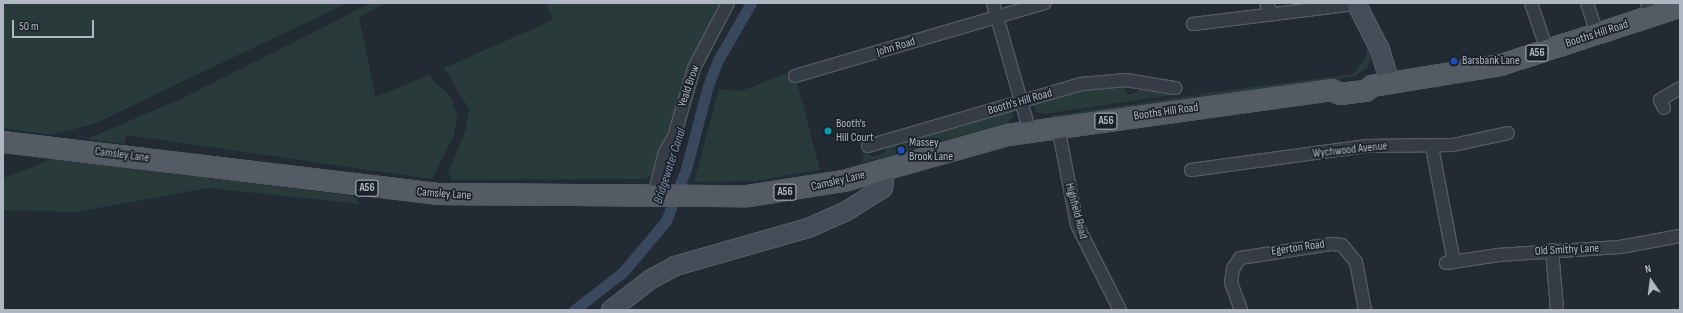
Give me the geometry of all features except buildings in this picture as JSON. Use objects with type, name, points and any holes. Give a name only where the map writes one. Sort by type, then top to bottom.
[{"type":"main road","name":"Booths Hill Road","points":[[885,170],[971,143],[1058,127],[1332,90],[1339,85],[1364,82],[1381,84],[1501,65],[1597,34],[1649,10],[1680,8]]},
{"type":"main road","name":"Camsley Lane","points":[[3,142],[75,149],[436,194],[657,195],[682,197],[776,193],[885,170]]},
{"type":"street","name":"Yeald Brow","points":[[657,195],[665,152],[674,137],[694,68],[728,3]]},
{"type":"street","points":[[994,3],[1030,132]]},
{"type":"street","name":"John Road","points":[[795,76],[1045,3]]},
{"type":"street","points":[[1266,3],[1272,14]]},
{"type":"street","points":[[1193,24],[1357,3],[1380,50],[1381,84]]},
{"type":"street","points":[[1531,3],[1547,50]]},
{"type":"street","points":[[1587,3],[1597,34]]},
{"type":"street","name":"Booth's Hill Road","points":[[868,146],[1021,102],[1108,80],[1175,88]]},
{"type":"street","points":[[1664,108],[1660,100],[1680,88]]},
{"type":"street","name":"Highfield Road","points":[[1058,127],[1077,225],[1120,310]]},
{"type":"street","name":"Wychwood Avenue","points":[[1190,170],[1367,146],[1432,146],[1508,133]]},
{"type":"street","name":"Old Smithy Lane","points":[[1432,146],[1450,263],[1552,250],[1620,247],[1680,236]]},
{"type":"street","points":[[611,310],[651,279],[675,266],[808,228],[845,212],[883,188],[885,170]]},
{"type":"street","name":"Egerton Road","points":[[1241,310],[1231,283],[1233,269],[1240,258],[1332,244],[1342,245],[1356,262],[1365,310]]},
{"type":"street","points":[[1552,250],[1557,310]]},
{"type":"shaded area","points":[[3,3],[347,3],[94,124],[51,135],[3,128]]},
{"type":"shaded area","points":[[371,3],[385,3],[359,18],[376,97],[428,75],[452,98],[457,115],[454,136],[432,179],[126,135],[125,144],[87,139],[185,97]]},
{"type":"shaded area","points":[[546,3],[722,3],[697,47],[652,175],[644,179],[452,180],[448,173],[465,132],[469,109],[444,68],[553,20]]},
{"type":"shaded area","points":[[1368,46],[1371,59],[1367,68],[1354,77],[1200,97],[1200,94],[1353,74],[1365,59]]},
{"type":"shaded area","points":[[794,71],[820,170],[755,181],[694,182],[719,89],[741,91]]},
{"type":"shaded area","points":[[1097,86],[1124,86],[1128,95],[1143,89],[1180,94],[1044,114],[1036,112],[1033,104]]},
{"type":"shaded area","points":[[1195,95],[1195,99],[1051,120],[1051,116]]},
{"type":"shaded area","points":[[1012,109],[1013,117],[1007,123],[862,163],[864,152],[874,157],[883,154],[890,144]]},
{"type":"shaded area","points":[[53,159],[354,196],[360,204],[208,188],[76,212],[3,210],[3,178]]},
{"type":"waterway","name":"Bridgewater Canal","points":[[574,310],[623,272],[666,221],[686,169],[708,86],[718,60],[751,3]]},
{"type":"place","name":"Barsbank Lane","points":[[1454,61]]},
{"type":"place","name":"Booth's Hill Court","points":[[828,131]]},
{"type":"place","name":"Massey Brook Lane","points":[[901,150]]}]
